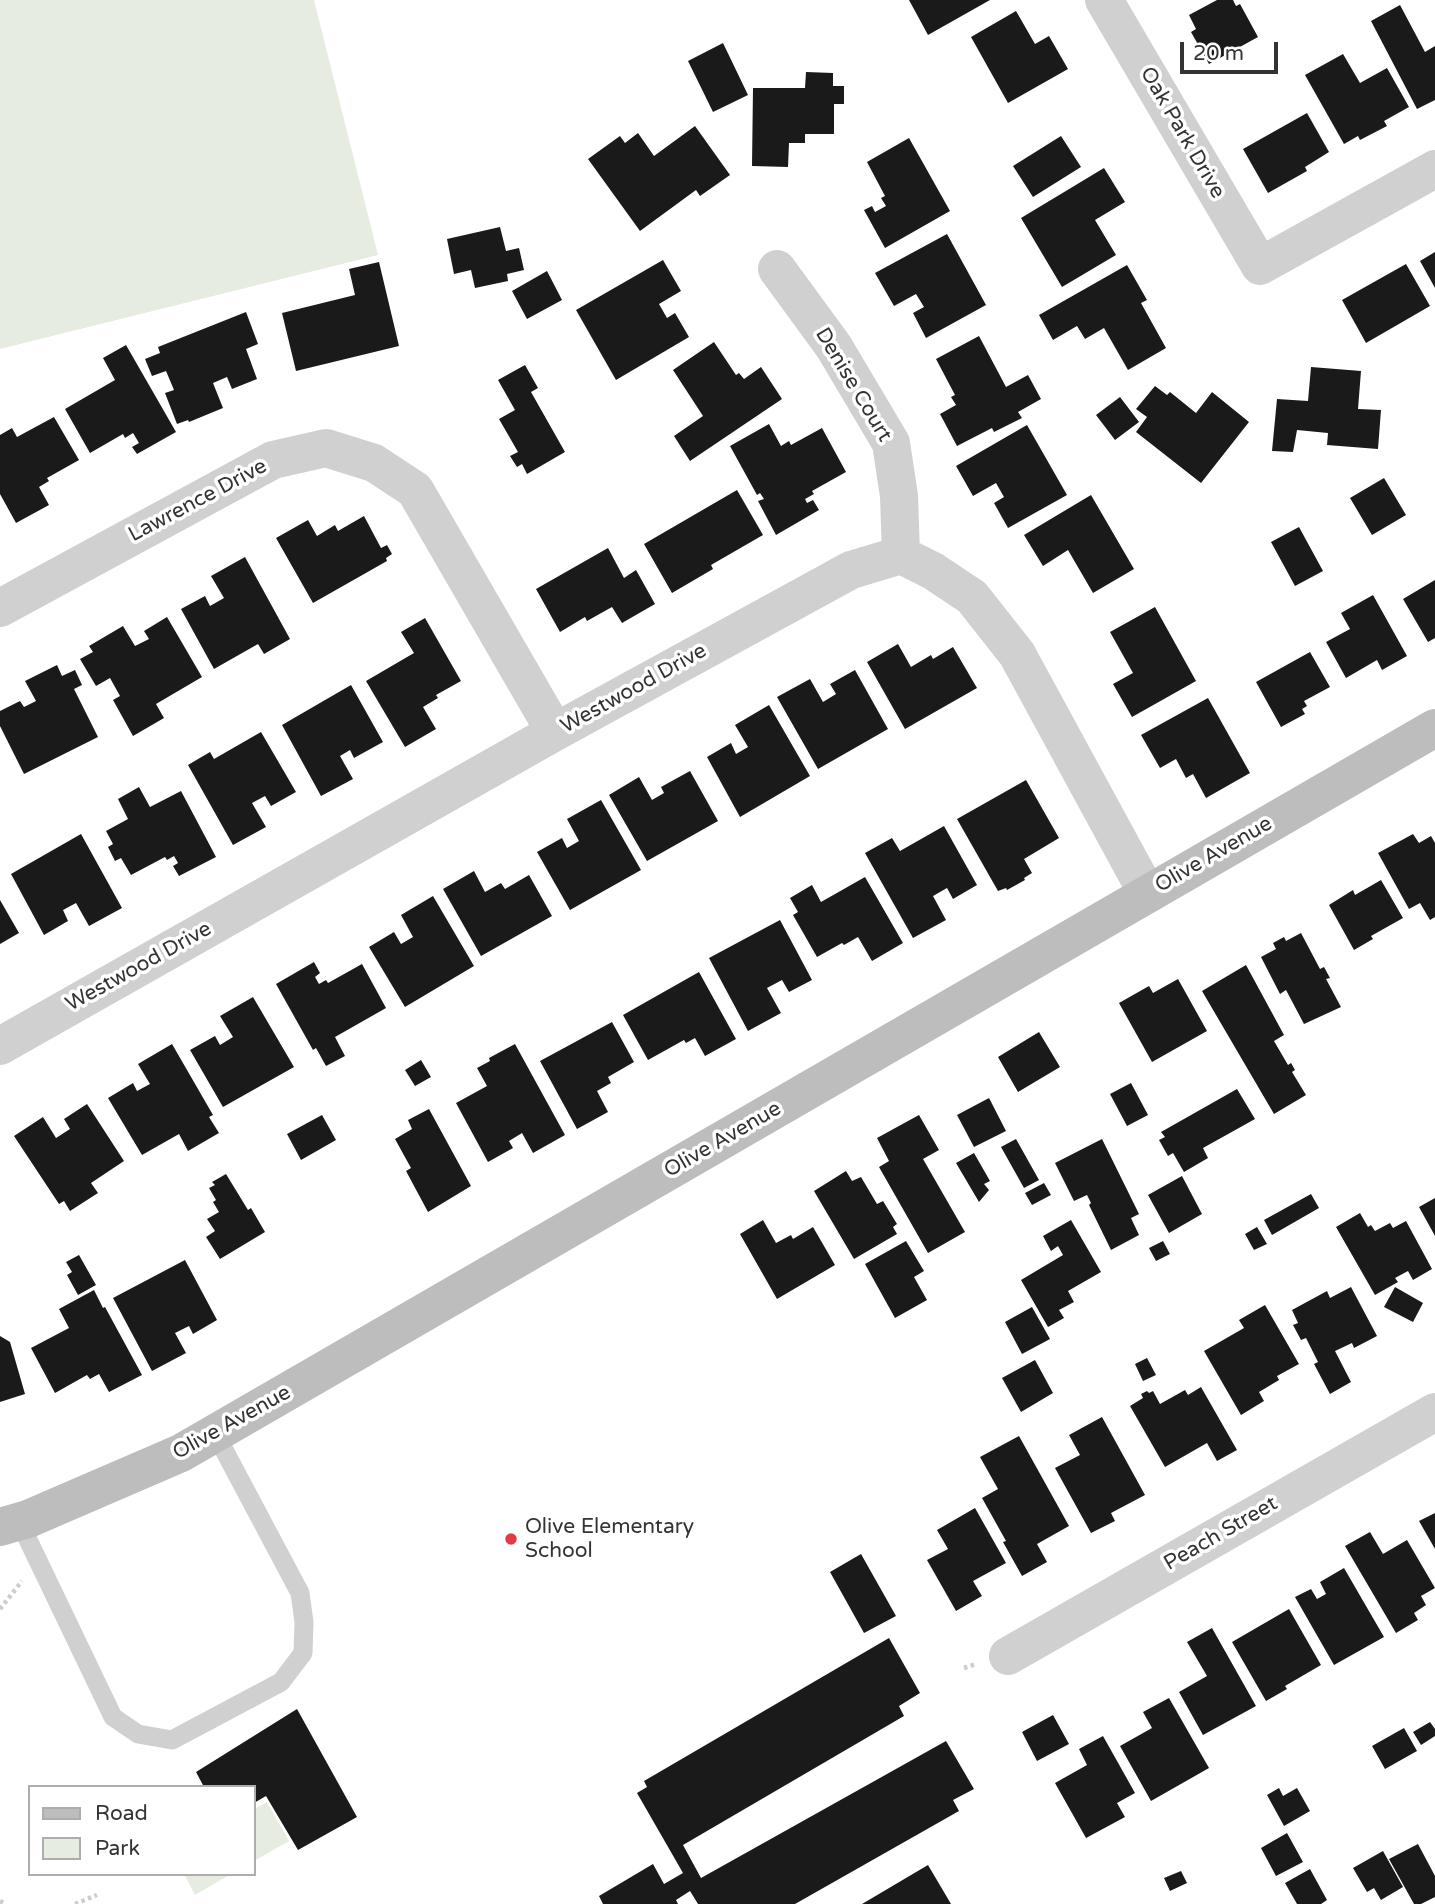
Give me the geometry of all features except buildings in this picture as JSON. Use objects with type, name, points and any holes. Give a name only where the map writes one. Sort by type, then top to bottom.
[{"type":"street","name":"Oak Park Drive","points":[[1104,0],[1260,266],[1435,169]]},
{"type":"street","name":"Denise Court","points":[[777,269],[834,347],[891,443],[899,496],[901,555]]},
{"type":"street","name":"Lawrence Drive","points":[[0,608],[274,460],[326,448],[374,463],[415,490],[555,732]]},
{"type":"street","name":"Westwood Drive","points":[[0,1046],[555,732],[850,570],[901,555]]},
{"type":"street","points":[[901,555],[933,571],[972,597],[1017,654],[1147,892]]},
{"type":"street","name":"Olive Avenue","points":[[10,1524],[181,1453],[1147,892],[1435,728]]},
{"type":"street","name":"Peach Street","points":[[1007,1656],[1435,1412]]},
{"type":"lane","points":[[10,1524],[113,1717],[138,1734],[172,1740],[281,1682],[303,1653],[304,1622],[300,1593],[215,1433]]},
{"type":"path","points":[[75,1904],[97,1895]]},
{"type":"path","points":[[0,1901],[5,1904]]},
{"type":"green space","points":[[0,0],[314,0],[378,255],[0,349]]},
{"type":"green space","points":[[267,1802],[289,1841],[256,1860],[256,1808]]},
{"type":"green space","points":[[185,1876],[228,1876],[195,1895]]},
{"type":"place","name":"Olive Elementary School","points":[[511,1539]]}]
